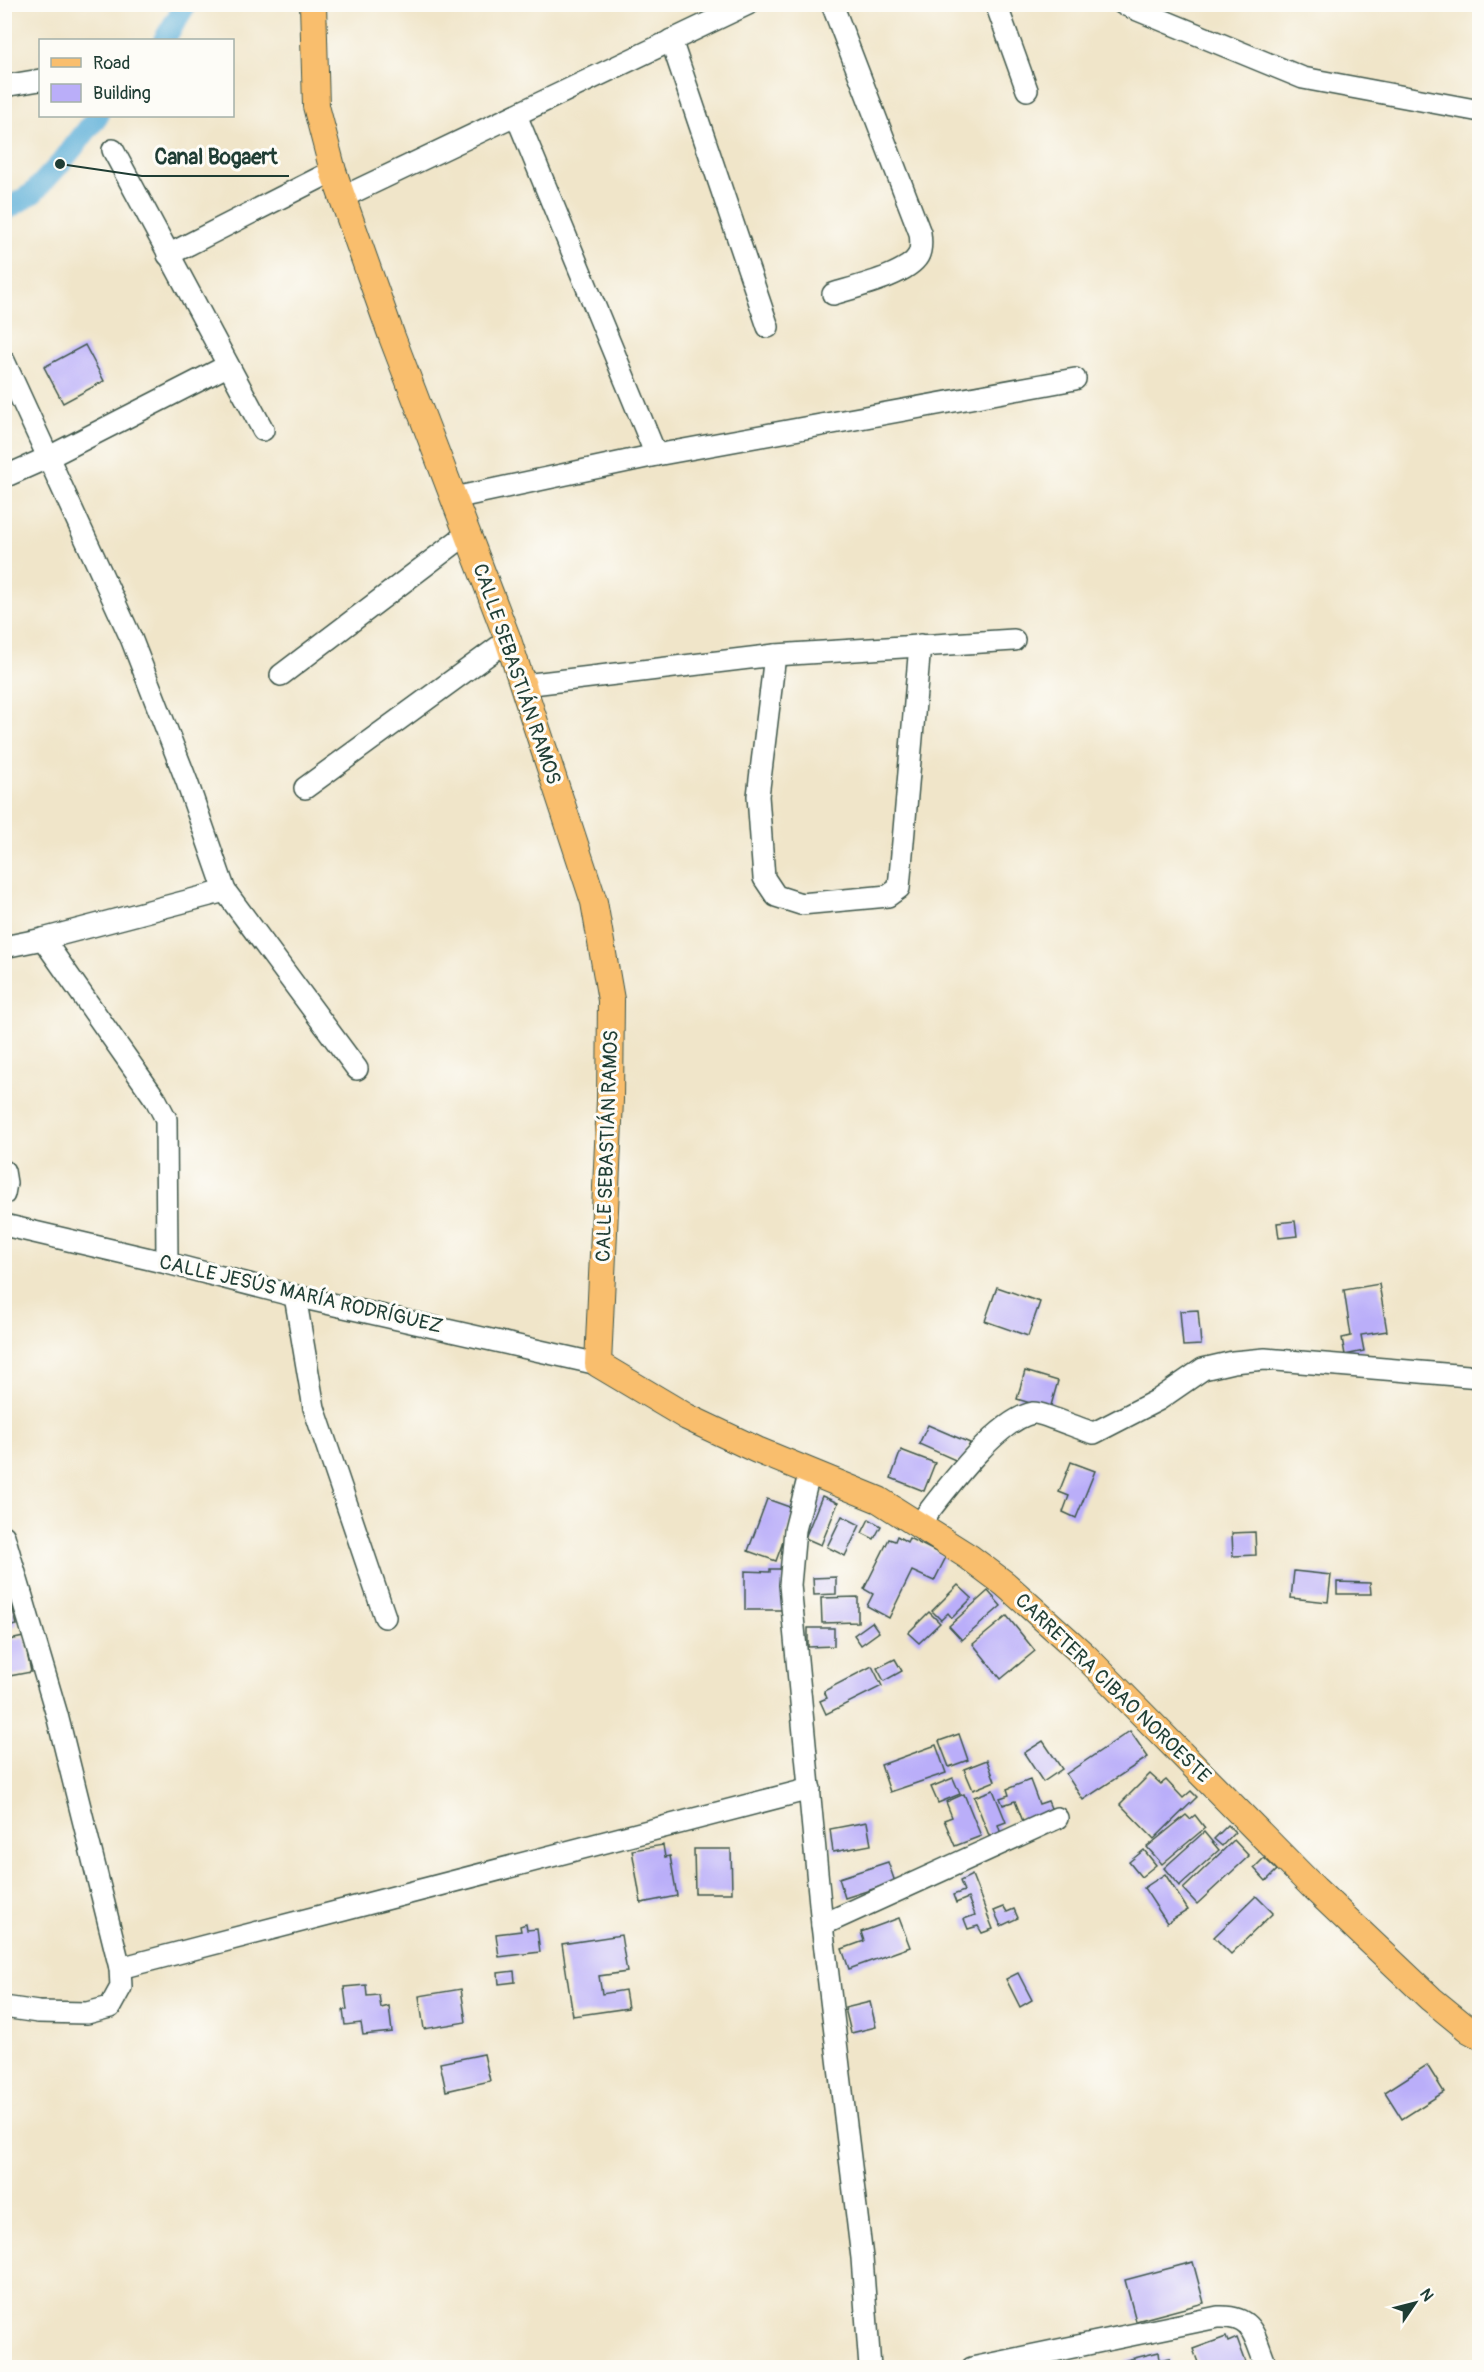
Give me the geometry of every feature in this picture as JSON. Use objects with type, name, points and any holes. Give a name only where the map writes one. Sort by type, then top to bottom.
[{"type":"main road","name":"CALLE SEBASTIÁN RAMOS","points":[[313,4],[316,105],[333,171],[392,337],[508,640],[594,902],[611,1000],[610,1100],[598,1364]]},
{"type":"main road","name":"CARRETERA CIBAO NOROESTE","points":[[598,1364],[687,1417],[757,1450],[879,1500],[969,1557],[1005,1584],[1086,1656],[1315,1889],[1431,1999],[1479,2036]]},
{"type":"street","points":[[343,197],[748,4]]},
{"type":"street","points":[[832,4],[920,233],[921,244],[919,255],[902,270],[833,294]]},
{"type":"street","points":[[996,4],[1027,90]]},
{"type":"street","points":[[1123,4],[1303,78],[1479,111]]},
{"type":"street","points":[[671,40],[768,327]]},
{"type":"street","points":[[4,86],[39,80]]},
{"type":"street","points":[[516,115],[656,455]]},
{"type":"street","points":[[113,150],[263,430]]},
{"type":"street","points":[[168,255],[333,171]]},
{"type":"street","points":[[4,361],[131,638],[188,782],[225,891],[357,1069]]},
{"type":"street","points":[[4,477],[49,458],[227,366]]},
{"type":"street","points":[[454,498],[656,455],[1075,379]]},
{"type":"street","points":[[281,675],[468,533]]},
{"type":"street","points":[[305,788],[508,640]]},
{"type":"street","points":[[524,685],[775,655],[1014,640]]},
{"type":"street","points":[[775,655],[758,796],[764,878],[776,896],[801,904],[888,896],[899,888],[920,645]]},
{"type":"street","points":[[4,947],[43,939],[225,891]]},
{"type":"street","points":[[43,939],[156,1100],[166,1119],[166,1263]]},
{"type":"street","points":[[4,1171],[4,1194]]},
{"type":"street","name":"CALLE JESÚS MARÍA RODRÍGUEZ","points":[[4,1225],[295,1296],[598,1364]]},
{"type":"street","points":[[295,1296],[314,1408],[385,1617]]},
{"type":"street","points":[[919,1524],[969,1461],[1016,1419],[1035,1413],[1094,1433],[1158,1400],[1203,1369],[1233,1362],[1264,1359],[1479,1377]]},
{"type":"street","points":[[810,1471],[795,1530],[790,1585],[822,1925],[862,2258],[870,2367]]},
{"type":"street","points":[[4,1536],[57,1715],[120,1968],[121,1987],[110,2007],[87,2013],[38,2012],[4,2007]]},
{"type":"street","points":[[120,1968],[810,1789]]},
{"type":"street","points":[[822,1925],[1057,1818]]},
{"type":"street","points":[[972,2367],[1218,2317],[1235,2316],[1248,2323],[1267,2367]]},
{"type":"building","points":[[85,345],[104,381],[63,403],[44,367]]},
{"type":"building","points":[[1295,1221],[1297,1236],[1279,1238],[1277,1223]]},
{"type":"building","points":[[1379,1284],[1387,1331],[1361,1335],[1364,1351],[1345,1355],[1342,1338],[1351,1336],[1344,1290]]},
{"type":"building","points":[[997,1287],[1040,1302],[1028,1336],[985,1321]]},
{"type":"building","points":[[1198,1310],[1201,1345],[1183,1346],[1180,1311]]},
{"type":"building","points":[[1025,1371],[1058,1381],[1050,1409],[1017,1399]]},
{"type":"building","points":[[928,1425],[970,1443],[962,1463],[919,1444]]},
{"type":"building","points":[[901,1450],[935,1463],[924,1491],[891,1478]]},
{"type":"building","points":[[1071,1462],[1095,1471],[1076,1518],[1063,1512],[1069,1496],[1059,1492]]},
{"type":"building","points":[[822,1496],[838,1503],[821,1545],[805,1538]]},
{"type":"building","points":[[767,1499],[795,1509],[776,1561],[748,1551]]},
{"type":"building","points":[[842,1516],[860,1525],[845,1556],[827,1547]]},
{"type":"building","points":[[869,1519],[881,1526],[874,1539],[862,1533]]},
{"type":"building","points":[[1255,1532],[1256,1555],[1233,1556],[1232,1533]]},
{"type":"building","points":[[897,1536],[907,1542],[909,1538],[946,1557],[934,1581],[912,1571],[889,1618],[867,1606],[873,1594],[864,1589],[889,1539],[895,1541]]},
{"type":"building","points":[[770,1569],[784,1569],[784,1610],[745,1610],[745,1571],[770,1572]]},
{"type":"building","points":[[1294,1571],[1331,1575],[1328,1602],[1291,1598]]},
{"type":"building","points":[[836,1577],[836,1594],[814,1595],[813,1578]]},
{"type":"building","points":[[4,1581],[17,1625],[4,1628]]},
{"type":"building","points":[[1337,1582],[1370,1583],[1371,1594],[1337,1594]]},
{"type":"building","points":[[958,1585],[972,1598],[952,1618],[948,1613],[941,1620],[932,1611]]},
{"type":"building","points":[[988,1591],[1001,1606],[962,1640],[949,1626]]},
{"type":"building","points":[[858,1597],[858,1622],[822,1623],[821,1598]]},
{"type":"building","points":[[929,1612],[940,1623],[919,1643],[908,1633]]},
{"type":"building","points":[[1007,1616],[1035,1651],[1001,1679],[973,1644]]},
{"type":"building","points":[[872,1622],[879,1632],[861,1645],[854,1635]]},
{"type":"building","points":[[808,1628],[834,1628],[834,1646],[808,1647]]},
{"type":"building","points":[[24,1637],[31,1672],[4,1677],[4,1641]]},
{"type":"building","points":[[895,1659],[902,1671],[884,1681],[877,1668]]},
{"type":"building","points":[[872,1666],[882,1686],[826,1714],[820,1701],[827,1698],[824,1691]]},
{"type":"building","points":[[1130,1731],[1148,1757],[1083,1800],[1066,1774]]},
{"type":"building","points":[[959,1734],[968,1760],[949,1767],[939,1741]]},
{"type":"building","points":[[1043,1741],[1062,1769],[1043,1782],[1024,1753]]},
{"type":"building","points":[[936,1745],[946,1773],[890,1792],[881,1765]]},
{"type":"building","points":[[987,1760],[995,1781],[973,1790],[964,1769]]},
{"type":"building","points":[[1150,1774],[1161,1784],[1166,1780],[1183,1798],[1191,1791],[1197,1797],[1154,1839],[1120,1804]]},
{"type":"building","points":[[953,1778],[960,1794],[938,1803],[931,1787]]},
{"type":"building","points":[[1030,1780],[1039,1804],[1048,1801],[1053,1813],[1024,1824],[1015,1801],[1003,1805],[1000,1798],[1009,1795],[1007,1789]]},
{"type":"building","points":[[993,1790],[1006,1822],[998,1825],[1001,1834],[990,1838],[974,1797]]},
{"type":"building","points":[[964,1794],[981,1836],[955,1846],[944,1820],[952,1817],[946,1802]]},
{"type":"building","points":[[1186,1815],[1190,1819],[1195,1815],[1205,1828],[1162,1864],[1147,1847]]},
{"type":"building","points":[[867,1822],[871,1845],[833,1852],[830,1829]]},
{"type":"building","points":[[1228,1825],[1235,1832],[1222,1846],[1214,1839]]},
{"type":"building","points":[[1204,1832],[1219,1850],[1179,1886],[1164,1868]]},
{"type":"building","points":[[1234,1840],[1249,1856],[1197,1904],[1183,1889]]},
{"type":"building","points":[[663,1845],[665,1857],[670,1856],[677,1896],[641,1903],[632,1850]]},
{"type":"building","points":[[694,1849],[731,1849],[732,1893],[695,1893]]},
{"type":"building","points":[[1144,1850],[1156,1865],[1141,1877],[1129,1862]]},
{"type":"building","points":[[1264,1858],[1277,1870],[1266,1881],[1254,1868]]},
{"type":"building","points":[[888,1862],[895,1882],[845,1898],[839,1878]]},
{"type":"building","points":[[1165,1874],[1188,1910],[1167,1923],[1144,1888]]},
{"type":"building","points":[[972,1875],[993,1929],[982,1933],[978,1926],[968,1929],[964,1919],[975,1915],[968,1898],[956,1903],[953,1895],[964,1891],[960,1881]]},
{"type":"building","points":[[1256,1896],[1273,1913],[1231,1954],[1214,1937]]},
{"type":"building","points":[[1004,1907],[1007,1912],[1014,1909],[1018,1918],[1001,1926],[994,1911]]},
{"type":"building","points":[[899,1918],[910,1947],[849,1969],[842,1949],[864,1941],[861,1932]]},
{"type":"building","points":[[526,1924],[527,1930],[537,1929],[540,1952],[499,1957],[496,1934],[521,1931],[520,1926]]},
{"type":"building","points":[[621,1935],[627,1972],[599,1976],[602,1994],[625,1990],[628,2008],[573,2016],[562,1944]]},
{"type":"building","points":[[514,1971],[515,1982],[499,1984],[498,1973]]},
{"type":"building","points":[[1018,1973],[1032,2000],[1020,2007],[1006,1979]]},
{"type":"building","points":[[366,1985],[367,1996],[379,1995],[381,2008],[389,2006],[392,2032],[363,2035],[361,2023],[345,2025],[343,2010],[347,2010],[344,1987]]},
{"type":"building","points":[[461,1989],[466,2022],[424,2029],[419,1996]]},
{"type":"building","points":[[870,2002],[876,2027],[851,2033],[845,2008]]},
{"type":"building","points":[[484,2054],[490,2081],[446,2091],[440,2063]]},
{"type":"building","points":[[1427,2065],[1444,2092],[1402,2119],[1385,2092]]},
{"type":"building","points":[[1193,2262],[1204,2303],[1136,2321],[1125,2280]]},
{"type":"building","points":[[1226,2337],[1228,2342],[1237,2338],[1248,2368],[1200,2368],[1193,2349]]},
{"type":"building","points":[[1159,2352],[1160,2360],[1170,2358],[1172,2368],[1128,2368],[1126,2360]]},
{"type":"waterway","points":[[165,39],[186,4]]},
{"type":"waterway","points":[[4,211],[33,193],[60,164],[97,117]]},
{"type":"place","name":"Canal Bogaert","points":[[60,164]]}]
